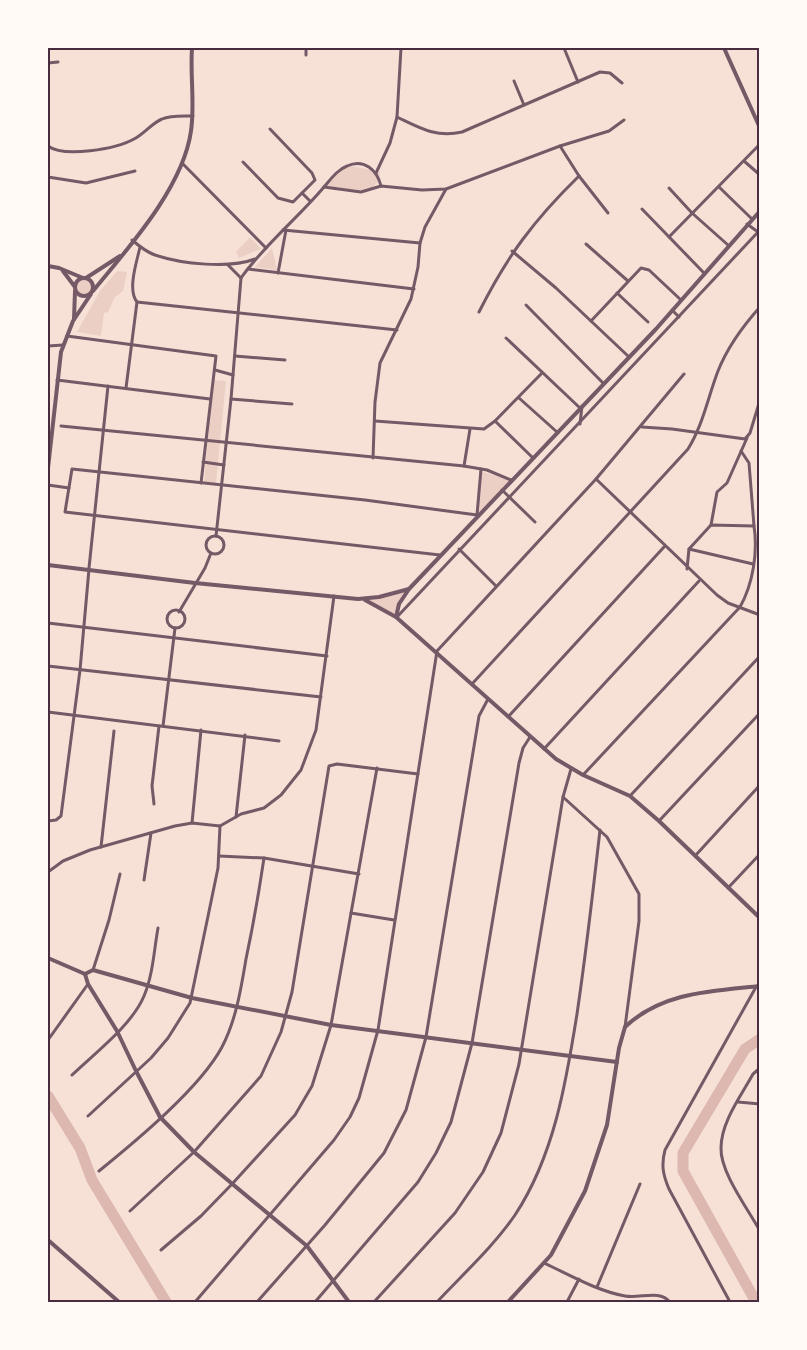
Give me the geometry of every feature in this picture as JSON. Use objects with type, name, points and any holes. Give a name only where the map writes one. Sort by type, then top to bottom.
[{"type":"street","points":[[48,468],[57,380],[63,345],[73,321],[92,292],[162,202],[182,164],[190,138],[193,116],[192,48]]},
{"type":"street","points":[[306,48],[306,55]]},
{"type":"street","points":[[376,173],[390,143],[397,117],[401,48]]},
{"type":"street","points":[[564,48],[578,82]]},
{"type":"street","points":[[724,48],[760,128]]},
{"type":"street","points":[[48,63],[58,62]]},
{"type":"street","points":[[397,117],[430,133],[447,135],[462,132],[578,82],[606,72],[615,75],[622,83]]},
{"type":"street","points":[[514,81],[524,105]]},
{"type":"street","points":[[48,146],[54,150],[67,152],[109,147],[137,138],[162,119],[193,116]]},
{"type":"street","points":[[324,187],[366,192],[381,186],[422,190],[446,188],[560,146],[613,130],[624,120]]},
{"type":"street","points":[[243,162],[282,200],[292,202],[315,180],[270,129]]},
{"type":"street","points":[[670,237],[760,144]]},
{"type":"street","points":[[560,146],[579,176],[608,213]]},
{"type":"street","points":[[744,161],[760,175]]},
{"type":"street","points":[[182,164],[266,248]]},
{"type":"street","points":[[216,536],[227,441],[241,278],[256,259],[338,171],[351,164],[365,165],[376,173],[381,186]]},
{"type":"street","points":[[48,178],[79,183],[91,182],[135,170]]},
{"type":"street","points":[[479,312],[512,251],[537,219],[579,176]]},
{"type":"street","points":[[719,187],[752,219]]},
{"type":"street","points":[[373,458],[380,363],[387,346],[397,330],[414,289],[420,243],[425,228],[446,188]]},
{"type":"street","points":[[669,188],[692,213],[728,245]]},
{"type":"street","points":[[302,193],[310,200]]},
{"type":"street","points":[[642,209],[704,273]]},
{"type":"street","points":[[396,617],[399,604],[409,589],[477,515],[659,325],[760,211]]},
{"type":"street","points":[[396,617],[580,424],[759,231],[747,224]]},
{"type":"street","points":[[285,230],[420,243]]},
{"type":"street","points":[[278,273],[285,230]]},
{"type":"street","points":[[132,240],[140,247],[165,257],[228,265],[256,259]]},
{"type":"street","points":[[586,244],[628,281]]},
{"type":"street","points":[[126,388],[136,302],[133,298],[133,289],[140,247]]},
{"type":"street","points":[[512,251],[628,356]]},
{"type":"street","points":[[73,321],[77,282],[100,271],[122,254]]},
{"type":"street","points":[[228,265],[241,278]]},
{"type":"street","points":[[48,266],[59,268],[84,278],[92,283],[92,292]]},
{"type":"street","points":[[59,268],[75,289],[83,296],[92,292]]},
{"type":"street","points":[[591,321],[641,268],[648,270],[681,300]]},
{"type":"street","points":[[248,269],[414,289]]},
{"type":"street","points":[[617,293],[648,322]]},
{"type":"street","points":[[136,302],[397,330]]},
{"type":"street","points":[[526,305],[603,383]]},
{"type":"street","points":[[472,684],[677,463],[698,432],[727,351],[741,328],[760,307]]},
{"type":"street","points":[[672,310],[679,316]]},
{"type":"street","points":[[659,325],[666,332]]},
{"type":"street","points":[[67,336],[213,354],[217,357],[210,399],[201,483]]},
{"type":"street","points":[[506,338],[581,407]]},
{"type":"street","points":[[48,346],[63,345]]},
{"type":"street","points":[[235,356],[285,360]]},
{"type":"street","points":[[215,370],[233,375]]},
{"type":"street","points":[[375,421],[484,429],[519,398],[542,373]]},
{"type":"street","points":[[195,1302],[327,1149],[350,1117],[363,1087],[378,1030],[437,651],[596,479],[684,374]]},
{"type":"street","points":[[57,380],[210,399]]},
{"type":"street","points":[[48,821],[56,820],[61,816],[85,626],[94,515],[108,386]]},
{"type":"street","points":[[519,398],[556,432]]},
{"type":"street","points":[[231,399],[292,404]]},
{"type":"street","points":[[687,569],[688,549],[711,525],[717,492],[727,483],[747,438],[760,400]]},
{"type":"street","points":[[580,424],[581,407]]},
{"type":"street","points":[[495,421],[532,457]]},
{"type":"street","points":[[61,426],[464,466],[481,469],[511,480]]},
{"type":"street","points":[[641,427],[747,438]]},
{"type":"street","points":[[464,466],[470,429]]},
{"type":"street","points":[[583,775],[740,606],[748,592],[756,540],[749,463],[741,451]]},
{"type":"street","points":[[204,462],[224,465]]},
{"type":"street","points":[[440,555],[65,512],[72,469],[391,503],[477,515]]},
{"type":"street","points":[[477,515],[481,469]]},
{"type":"street","points":[[596,479],[699,580],[724,600],[760,615]]},
{"type":"street","points":[[48,485],[69,488]]},
{"type":"street","points":[[502,490],[535,522]]},
{"type":"street","points":[[711,525],[754,526]]},
{"type":"street","points":[[211,553],[220,552],[223,548],[223,541],[216,536]]},
{"type":"street","points":[[211,553],[207,548],[206,542],[216,536]]},
{"type":"street","points":[[508,717],[664,547]]},
{"type":"street","points":[[459,549],[496,586]]},
{"type":"street","points":[[688,549],[752,564]]},
{"type":"street","points":[[179,612],[205,568],[211,553]]},
{"type":"street","points":[[48,565],[195,583],[363,600],[396,617],[437,651],[530,737],[571,769],[630,796],[659,821],[760,918]]},
{"type":"street","points":[[544,749],[699,580]]},
{"type":"street","points":[[363,600],[409,589]]},
{"type":"street","points":[[48,872],[68,858],[151,833],[192,823],[220,826],[236,817],[268,806],[285,791],[298,776],[313,739],[321,697],[334,596]]},
{"type":"street","points":[[173,611],[179,612],[184,616],[184,623],[175,628],[169,626],[167,619],[173,611]]},
{"type":"street","points":[[48,623],[327,656]]},
{"type":"street","points":[[154,804],[152,786],[169,680],[175,628]]},
{"type":"street","points":[[630,796],[760,656]]},
{"type":"street","points":[[48,666],[321,697]]},
{"type":"street","points":[[257,1302],[307,1246],[384,1153],[406,1110],[426,1037],[479,716],[488,699]]},
{"type":"street","points":[[48,712],[245,735],[279,741]]},
{"type":"street","points":[[659,821],[760,713]]},
{"type":"street","points":[[192,823],[201,730]]},
{"type":"street","points":[[101,847],[114,732]]},
{"type":"street","points":[[236,817],[245,735]]},
{"type":"street","points":[[316,1302],[406,1197],[436,1153],[454,1112],[472,1043],[519,763],[523,748],[530,737]]},
{"type":"street","points":[[130,1211],[194,1152],[261,1076],[269,1062],[286,1017],[328,767],[338,764],[418,774]]},
{"type":"street","points":[[161,1250],[201,1216],[233,1184],[302,1105],[312,1086],[331,1025],[377,768]]},
{"type":"street","points":[[374,1302],[455,1213],[483,1172],[496,1147],[507,1118],[521,1049],[563,797],[571,769]]},
{"type":"street","points":[[695,856],[760,784]]},
{"type":"street","points":[[508,1302],[544,1263],[560,1240],[589,1180],[605,1132],[625,1027],[641,902],[631,877],[614,847],[600,830],[563,797]]},
{"type":"street","points":[[88,1116],[151,1058],[168,1038],[192,998],[219,856],[220,826]]},
{"type":"street","points":[[437,1302],[496,1240],[522,1201],[542,1160],[556,1118],[570,1056],[587,948],[600,830]]},
{"type":"street","points":[[144,880],[151,833]]},
{"type":"street","points":[[728,888],[760,854]]},
{"type":"street","points":[[219,856],[264,858],[359,874]]},
{"type":"street","points":[[99,1171],[160,1117],[214,1059],[222,1046],[237,1007],[264,858]]},
{"type":"street","points":[[93,970],[109,920],[120,874]]},
{"type":"street","points":[[351,913],[394,920]]},
{"type":"street","points":[[72,1075],[136,1011],[148,985],[158,928]]},
{"type":"street","points":[[48,958],[85,974],[88,984],[117,1031],[160,1117],[194,1152],[307,1246],[349,1302]]},
{"type":"street","points":[[85,974],[93,970],[192,998],[331,1025],[617,1062]]},
{"type":"street","points":[[48,1040],[88,984]]},
{"type":"street","points":[[625,1027],[656,1006],[682,995],[758,986]]},
{"type":"street","points":[[730,1302],[669,1189],[664,1177],[662,1160],[665,1150],[758,986]]},
{"type":"street","points":[[760,1068],[753,1074],[723,1133],[722,1156],[730,1178],[760,1231]]},
{"type":"street","points":[[738,1102],[760,1104]]},
{"type":"street","points":[[597,1287],[640,1184]]},
{"type":"street","points":[[755,1224],[760,1221]]},
{"type":"street","points":[[48,1240],[119,1302]]},
{"type":"street","points":[[544,1263],[597,1287],[624,1296],[659,1295],[670,1302]]},
{"type":"street","points":[[567,1302],[579,1279]]},
{"type":"street","points":[[622,1302],[624,1296]]},
{"type":"street","points":[[635,1297],[637,1302]]},
{"type":"shaded area","points":[[351,166],[380,172],[379,181],[368,191],[322,187],[345,168]]},
{"type":"shaded area","points":[[250,237],[261,249],[239,258],[236,252]]},
{"type":"shaded area","points":[[272,248],[277,270],[255,267]]},
{"type":"shaded area","points":[[117,271],[127,272],[123,291],[115,297],[108,312],[104,313],[101,336],[77,332],[100,291]]},
{"type":"shaded area","points":[[81,280],[87,280],[92,285],[90,294],[81,296],[76,291],[76,285]]},
{"type":"shaded area","points":[[213,380],[226,381],[216,483],[204,482]]},
{"type":"shaded area","points":[[480,471],[510,480],[477,515]]},
{"type":"shaded area","points":[[407,590],[394,614],[368,601]]},
{"type":"waterway","points":[[756,1302],[683,1171],[683,1153],[745,1049],[760,1039]]},
{"type":"waterway","points":[[48,1096],[80,1148],[92,1180],[166,1302]]}]
